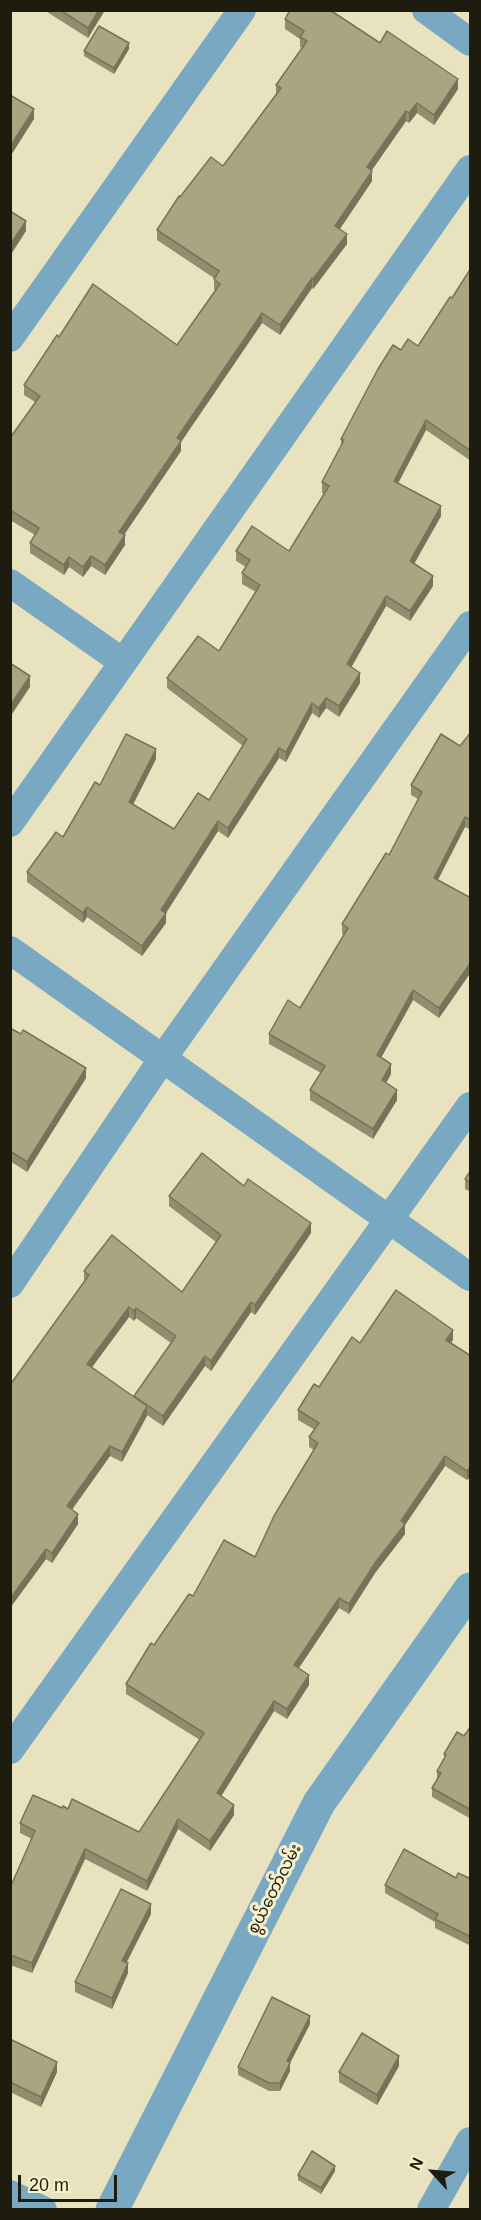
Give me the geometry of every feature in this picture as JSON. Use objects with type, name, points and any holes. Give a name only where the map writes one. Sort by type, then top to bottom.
[{"type":"street","points":[[10,338],[242,10]]},
{"type":"street","points":[[426,10],[471,42]]},
{"type":"street","points":[[10,823],[471,169]]},
{"type":"street","points":[[10,583],[123,662]]},
{"type":"street","points":[[10,1284],[163,1058],[471,625]]},
{"type":"street","points":[[10,950],[471,1277]]},
{"type":"street","points":[[10,1750],[471,1106]]},
{"type":"street","name":"စွယ်တော်လမ်း","points":[[112,2210],[319,1803],[471,1589]]},
{"type":"street","points":[[431,2210],[471,2142]]},
{"type":"street","points":[[10,2194],[43,2210]]},
{"type":"building","points":[[60,10],[99,10],[88,28]]},
{"type":"building","points":[[290,10],[330,10],[380,43],[387,31],[458,79],[434,115],[417,103],[409,113],[406,111],[367,167],[372,171],[335,226],[347,234],[312,278],[280,325],[262,313],[177,438],[181,441],[119,532],[125,535],[105,565],[91,556],[83,567],[69,557],[64,565],[30,543],[39,528],[10,510],[10,438],[40,396],[24,385],[57,335],[59,337],[93,284],[177,345],[220,284],[214,279],[219,271],[157,230],[179,196],[211,157],[223,166],[281,88],[276,85],[307,41],[300,37],[304,31],[285,19]]},
{"type":"building","points":[[99,26],[129,43],[114,68],[84,51]]},
{"type":"building","points":[[10,95],[34,109],[10,147]]},
{"type":"building","points":[[10,211],[26,221],[10,245]]},
{"type":"building","points":[[471,268],[471,451],[426,420],[394,481],[441,506],[410,561],[433,576],[410,611],[386,596],[347,664],[360,673],[339,706],[326,698],[319,708],[312,703],[286,752],[279,748],[228,828],[218,821],[161,910],[166,913],[142,946],[87,907],[83,913],[27,872],[56,832],[63,837],[95,782],[100,785],[126,734],[156,749],[129,802],[174,829],[198,793],[209,800],[247,739],[167,678],[198,636],[219,651],[260,585],[242,573],[250,560],[236,551],[252,526],[289,551],[329,486],[322,482],[344,440],[341,439],[393,345],[401,350],[408,339],[418,346]]},
{"type":"building","points":[[10,663],[30,676],[10,706]]},
{"type":"building","points":[[471,732],[471,820],[465,817],[434,878],[471,898],[471,962],[439,1008],[413,990],[377,1055],[391,1064],[382,1080],[397,1090],[373,1129],[310,1090],[325,1066],[269,1034],[288,1000],[300,1008],[348,928],[342,924],[386,853],[389,855],[422,792],[411,785],[441,734],[460,746]]},
{"type":"building","points":[[10,1028],[21,1034],[23,1030],[86,1068],[27,1162],[10,1151]]},
{"type":"building","points":[[202,1153],[244,1186],[248,1179],[311,1223],[255,1305],[251,1302],[211,1361],[205,1356],[163,1416],[134,1396],[176,1336],[136,1308],[134,1311],[129,1307],[87,1364],[147,1406],[122,1452],[110,1446],[67,1506],[78,1514],[52,1553],[46,1549],[10,1599],[10,1385],[89,1275],[84,1271],[112,1235],[182,1292],[221,1235],[169,1196]]},
{"type":"building","points":[[471,1170],[471,1183],[465,1179]]},
{"type":"building","points":[[396,1290],[453,1330],[446,1340],[471,1356],[471,1466],[467,1471],[445,1456],[401,1521],[405,1524],[375,1563],[349,1604],[339,1598],[294,1665],[309,1675],[287,1709],[274,1701],[217,1793],[234,1805],[210,1841],[178,1819],[147,1881],[85,1849],[32,1963],[10,1955],[10,1888],[35,1831],[20,1823],[33,1795],[68,1809],[72,1799],[139,1832],[204,1733],[126,1684],[151,1643],[154,1645],[189,1594],[193,1596],[224,1540],[255,1557],[274,1516],[318,1443],[309,1437],[319,1423],[298,1410],[314,1384],[319,1387],[352,1337],[360,1343]]},
{"type":"building","points":[[471,1726],[471,1810],[432,1788],[441,1773],[437,1771],[446,1755],[444,1754],[457,1732],[464,1736]]},
{"type":"building","points":[[404,1849],[456,1878],[458,1873],[471,1879],[471,1937],[435,1919],[438,1914],[385,1885]]},
{"type":"building","points":[[121,1889],[151,1904],[122,1961],[128,1963],[112,1998],[75,1982]]},
{"type":"building","points":[[272,1997],[310,2016],[287,2061],[290,2063],[280,2083],[269,2083],[238,2067]]},
{"type":"building","points":[[362,2033],[399,2056],[377,2095],[339,2072]]},
{"type":"building","points":[[10,2039],[57,2062],[41,2097],[10,2082]]},
{"type":"building","points":[[312,2151],[335,2166],[321,2188],[298,2175]]}]
